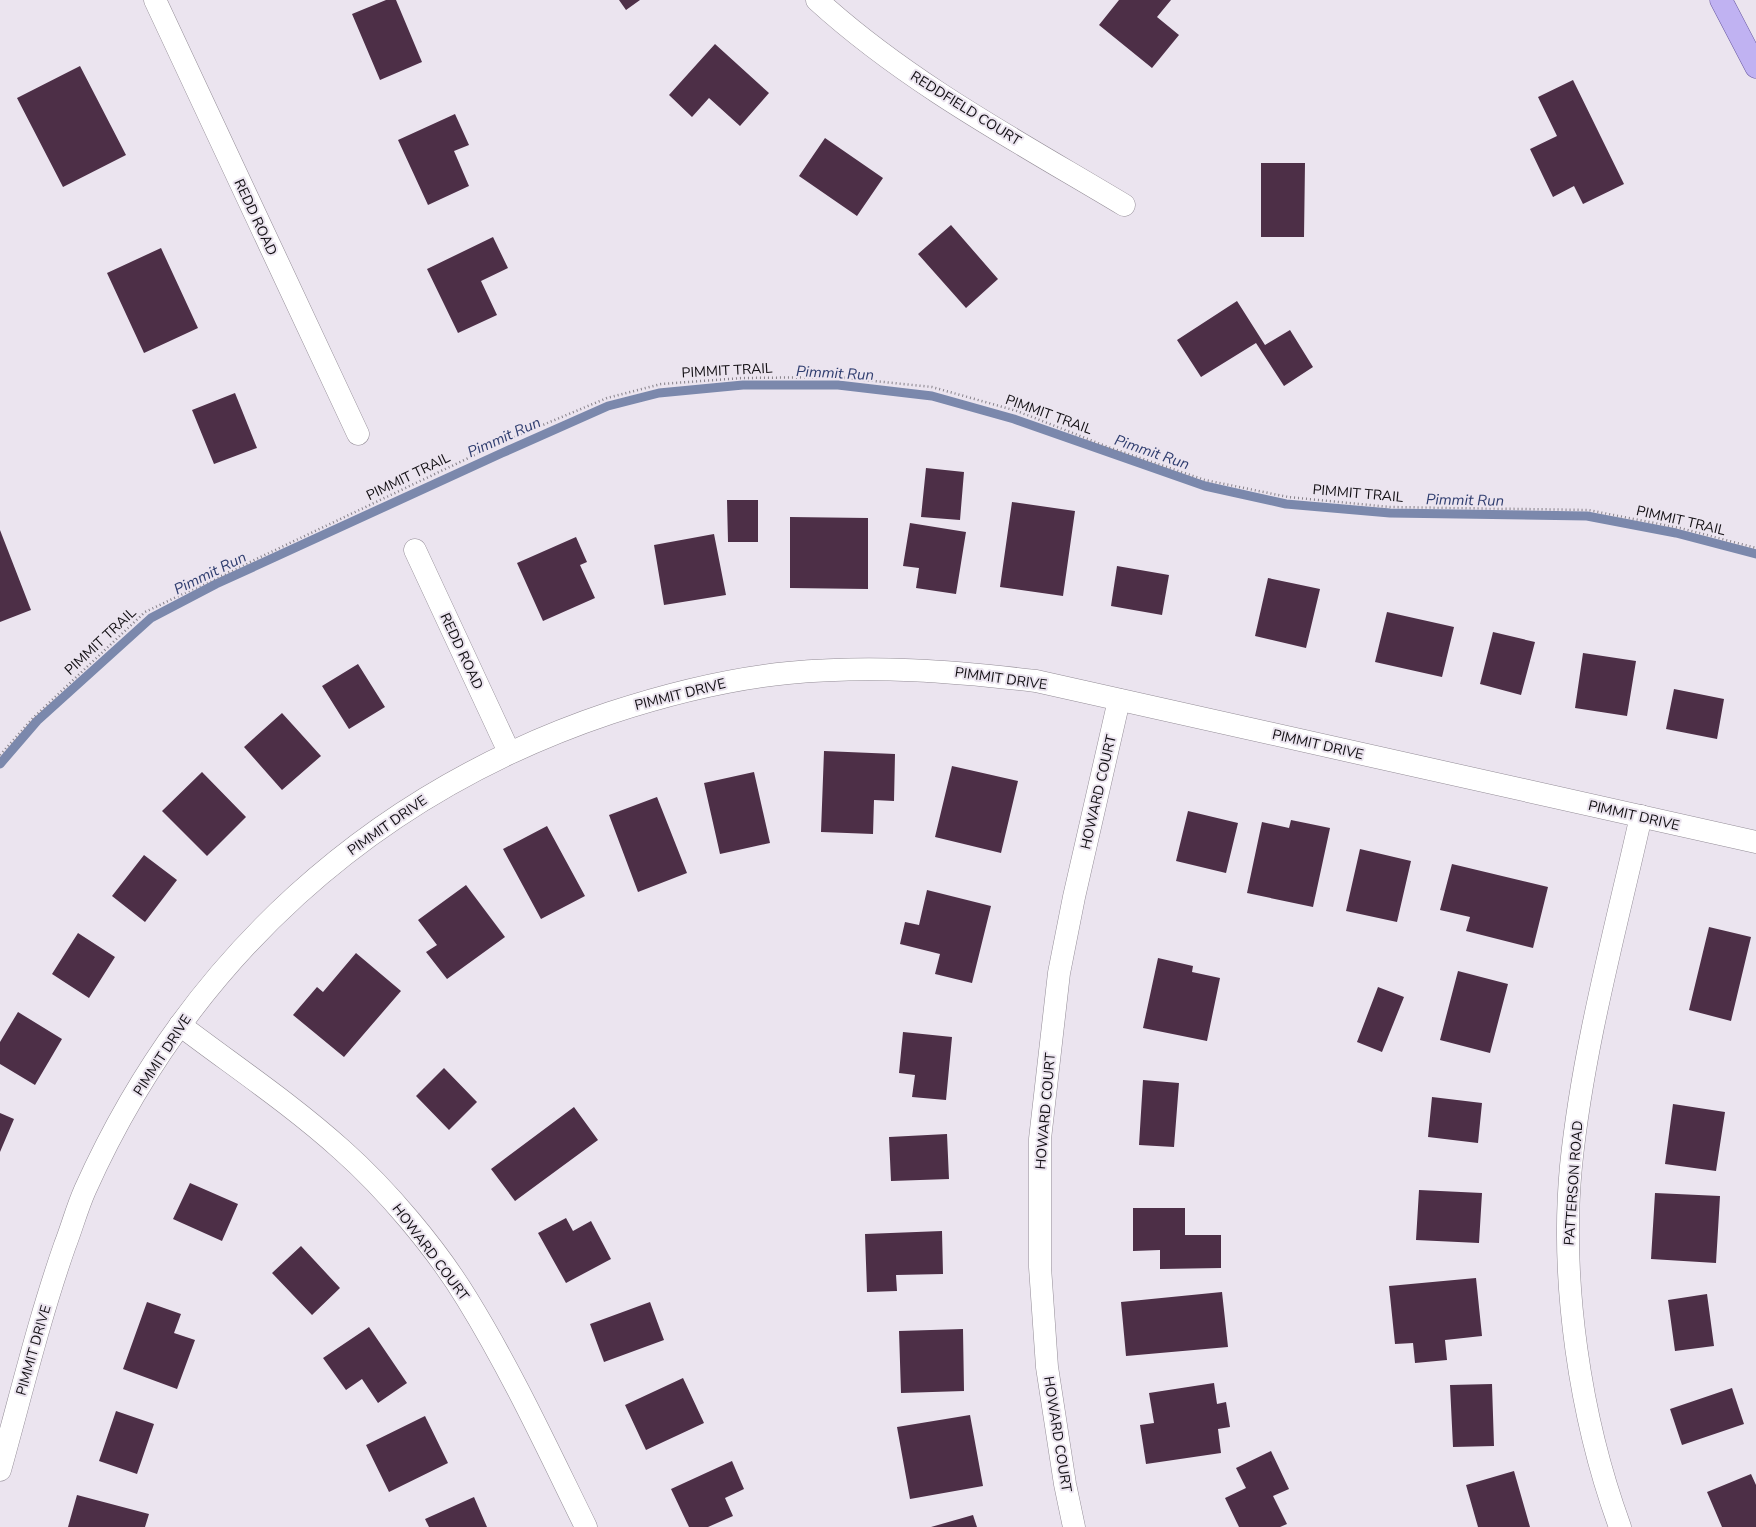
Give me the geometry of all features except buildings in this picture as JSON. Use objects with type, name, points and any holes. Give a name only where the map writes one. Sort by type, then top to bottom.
[{"type":"main road","points":[[1721,0],[1756,68]]},
{"type":"street","name":"REDD ROAD","points":[[155,0],[358,434]]},
{"type":"street","name":"REDDFIELD COURT","points":[[817,0],[904,70],[978,117],[1124,204]]},
{"type":"street","name":"REDD ROAD","points":[[415,550],[509,752]]},
{"type":"street","name":"PIMMIT DRIVE","points":[[0,1470],[52,1281],[83,1194],[142,1082],[200,998],[254,937],[303,889],[363,839],[427,796],[509,752],[570,726],[654,699],[732,681],[787,673],[863,668],[951,671],[1036,681],[1756,842]]},
{"type":"street","name":"HOWARD COURT","points":[[1074,1527],[1065,1484],[1047,1367],[1040,1267],[1040,1139],[1059,973],[1074,897],[1118,700]]},
{"type":"street","name":"PATTERSON ROAD","points":[[1620,1527],[1612,1504],[1590,1424],[1573,1329],[1568,1255],[1572,1161],[1589,1044],[1642,816]]},
{"type":"street","name":"HOWARD COURT","points":[[180,1025],[293,1110],[343,1150],[392,1201],[424,1238],[467,1298],[508,1371],[586,1527]]},
{"type":"path","name":"PIMMIT TRAIL","points":[[0,755],[33,718],[145,612],[500,443],[607,398],[662,384],[742,378],[836,377],[932,387],[1017,411],[1108,447],[1205,480],[1288,498],[1390,507],[1588,510],[1680,528],[1756,548]]},
{"type":"waterway","name":"Pimmit Run","points":[[0,764],[37,721],[151,618],[216,584],[608,406],[659,393],[743,385],[838,385],[932,396],[1014,419],[1205,486],[1286,504],[1390,513],[1587,516],[1676,533],[1756,554]]}]
